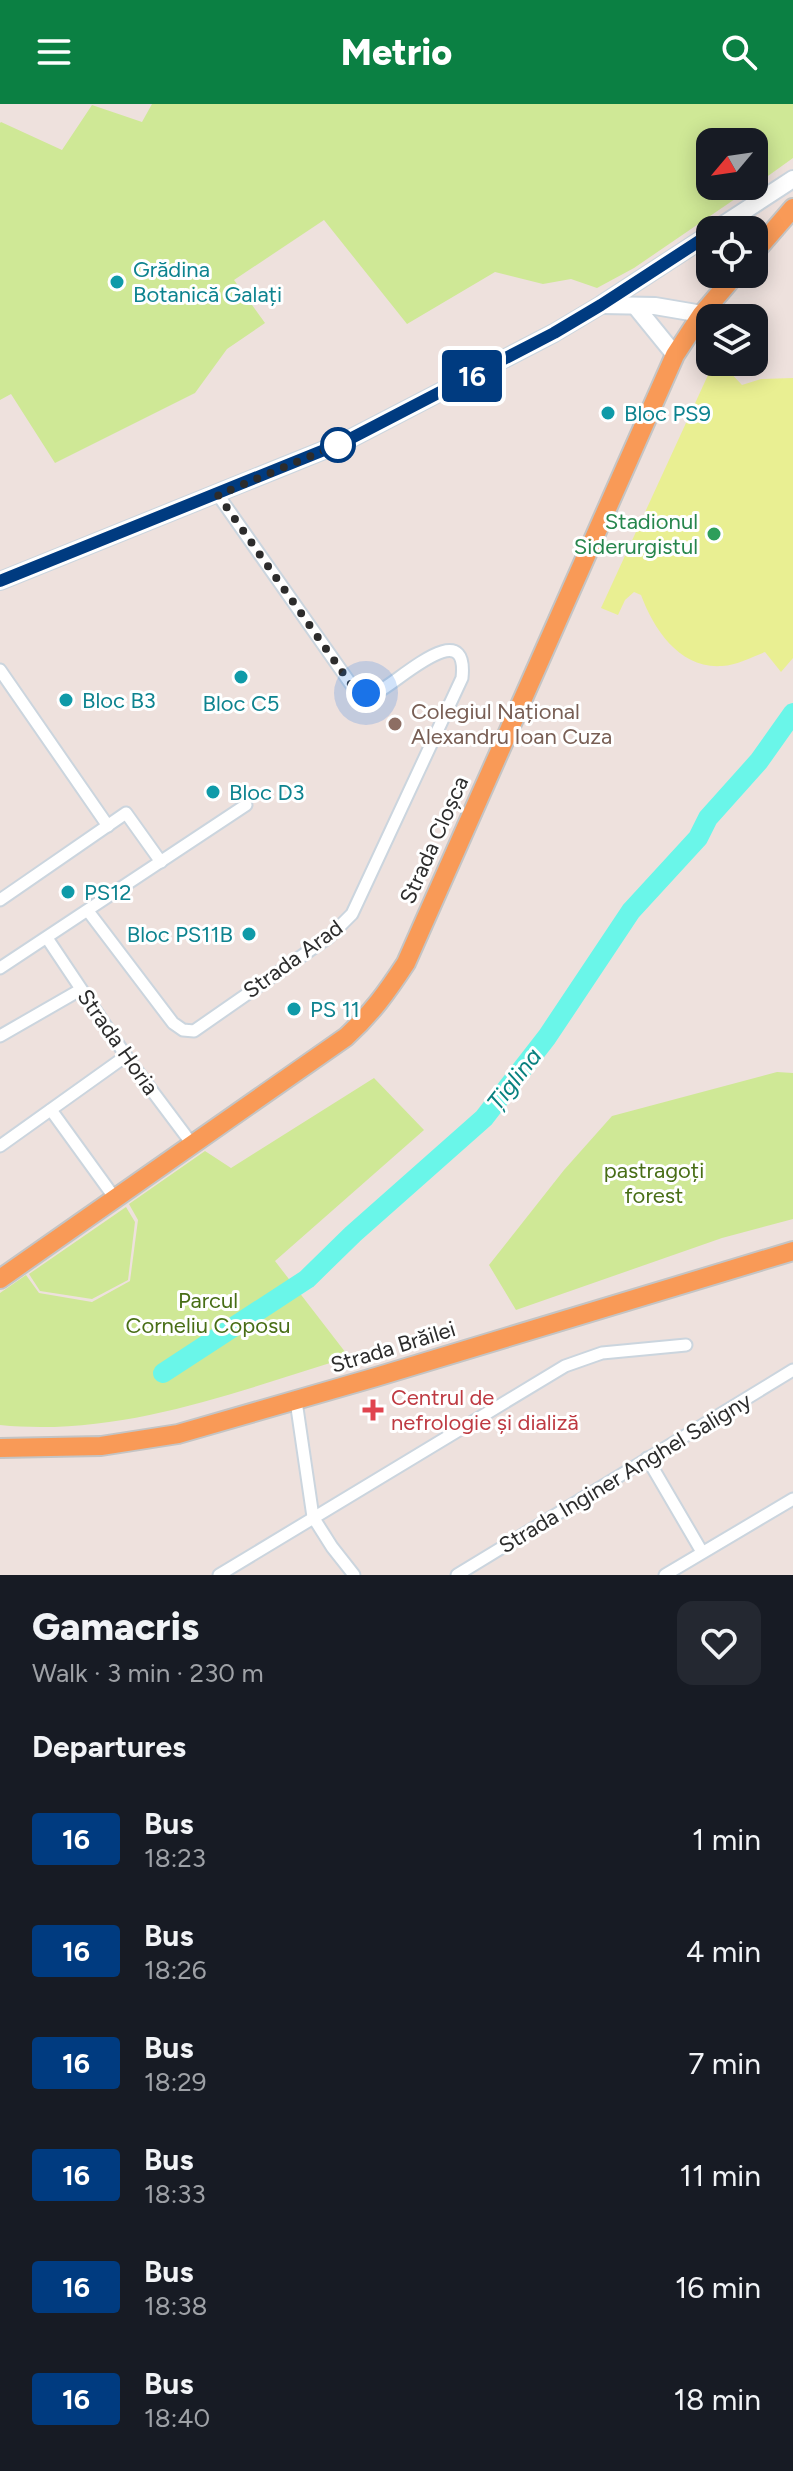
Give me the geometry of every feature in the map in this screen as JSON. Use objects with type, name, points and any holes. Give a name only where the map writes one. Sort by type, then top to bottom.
[{"type":"main road","points":[[768,237],[793,208]]},
{"type":"main road","name":"Strada Cloșca","points":[[710,304],[724,288]]},
{"type":"main road","name":"Strada Cloșca","points":[[0,1279],[346,1037],[373,1012],[406,963],[675,355],[696,323]]},
{"type":"main road","name":"Strada Brăilei","points":[[0,1448],[101,1446],[149,1440],[296,1401],[793,1251]]},
{"type":"street","points":[[736,216],[793,179]]},
{"type":"street","points":[[0,581],[344,442],[535,343],[601,305],[696,243]]},
{"type":"street","points":[[601,305],[655,306],[696,313]]},
{"type":"street","points":[[636,307],[675,355]]},
{"type":"street","name":"Strada Arad","points":[[88,911],[173,1023],[183,1030],[194,1031],[329,937],[352,914],[462,678],[463,667],[456,655],[446,651],[430,655],[378,692],[355,690],[218,495]]},
{"type":"street","points":[[0,670],[108,826]]},
{"type":"street","points":[[0,968],[246,805]]},
{"type":"street","points":[[0,900],[126,813],[161,862]]},
{"type":"street","name":"Strada Horia","points":[[47,938],[126,1056],[192,1144]]},
{"type":"street","points":[[0,1036],[80,990]]},
{"type":"street","points":[[0,1146],[126,1056]]},
{"type":"street","points":[[51,1110],[114,1197]]},
{"type":"street","points":[[219,1575],[565,1366],[602,1353],[686,1345]]},
{"type":"street","name":"Strada Inginer Anghel Saligny","points":[[457,1575],[793,1370]]},
{"type":"street","points":[[296,1401],[313,1517],[354,1575]]},
{"type":"street","points":[[647,1458],[702,1552]]},
{"type":"street","points":[[667,1574],[793,1499]]},
{"type":"green space","name":"Grădina Botanică Galați","points":[[152,104],[793,104],[793,158],[768,176],[768,128],[696,128],[696,200],[734,200],[710,216],[696,216],[696,226],[634,268],[597,288],[571,279],[543,284],[495,272],[407,324],[324,220],[234,280],[265,323],[227,349],[195,393],[55,463],[11,394],[0,400],[0,123],[62,150],[92,105],[142,122]]},
{"type":"green space","name":"Stadionul Siderurgistul","points":[[708,376],[733,376],[742,385],[761,379],[793,378],[793,658],[781,672],[765,652],[728,665],[707,665],[693,661],[671,645],[653,621],[641,595],[634,592],[625,600],[618,615],[601,608]]},
{"type":"green space","name":"pastragoți forest","points":[[777,1072],[793,1073],[793,1219],[722,1238],[516,1310],[489,1265],[564,1170],[612,1116]]},
{"type":"green space","name":"Parcul Corneliu Coposu","points":[[374,1078],[424,1130],[275,1261],[349,1357],[220,1397],[134,1418],[45,1427],[0,1425],[0,1293],[26,1275],[39,1293],[92,1302],[130,1281],[138,1220],[129,1204],[205,1151],[231,1168]]},
{"type":"green space","points":[[126,1207],[135,1222],[128,1280],[92,1299],[40,1291],[29,1274]]},
{"type":"waterway","name":"Țiglina","points":[[163,1373],[307,1279],[484,1118],[547,1037],[631,911],[698,838],[708,818],[759,761],[793,713]]},
{"type":"bus line","name":"16","points":[[0,581],[344,442],[554,333],[696,243]]},
{"type":"place","name":"Grădina Botanică Galați","points":[[117,282]]},
{"type":"place","name":"Bloc PS9","points":[[608,413]]},
{"type":"place","name":"Stadionul Siderurgistul","points":[[714,534]]},
{"type":"place","name":"Bloc C5","points":[[241,677]]},
{"type":"place","name":"Bloc B3","points":[[66,700]]},
{"type":"place","name":"Colegiul Național Alexandru Ioan Cuza","points":[[395,724]]},
{"type":"place","name":"Bloc D3","points":[[213,792]]},
{"type":"place","name":"PS12","points":[[68,892]]},
{"type":"place","name":"Bloc PS11B","points":[[249,934]]},
{"type":"place","name":"PS 11","points":[[294,1009]]},
{"type":"place","name":"Centrul de nefrologie și dializă","points":[[373,1410]]},
{"type":"route","points":[[338,445],[344,442],[218,495],[355,690],[366,693]]}]
